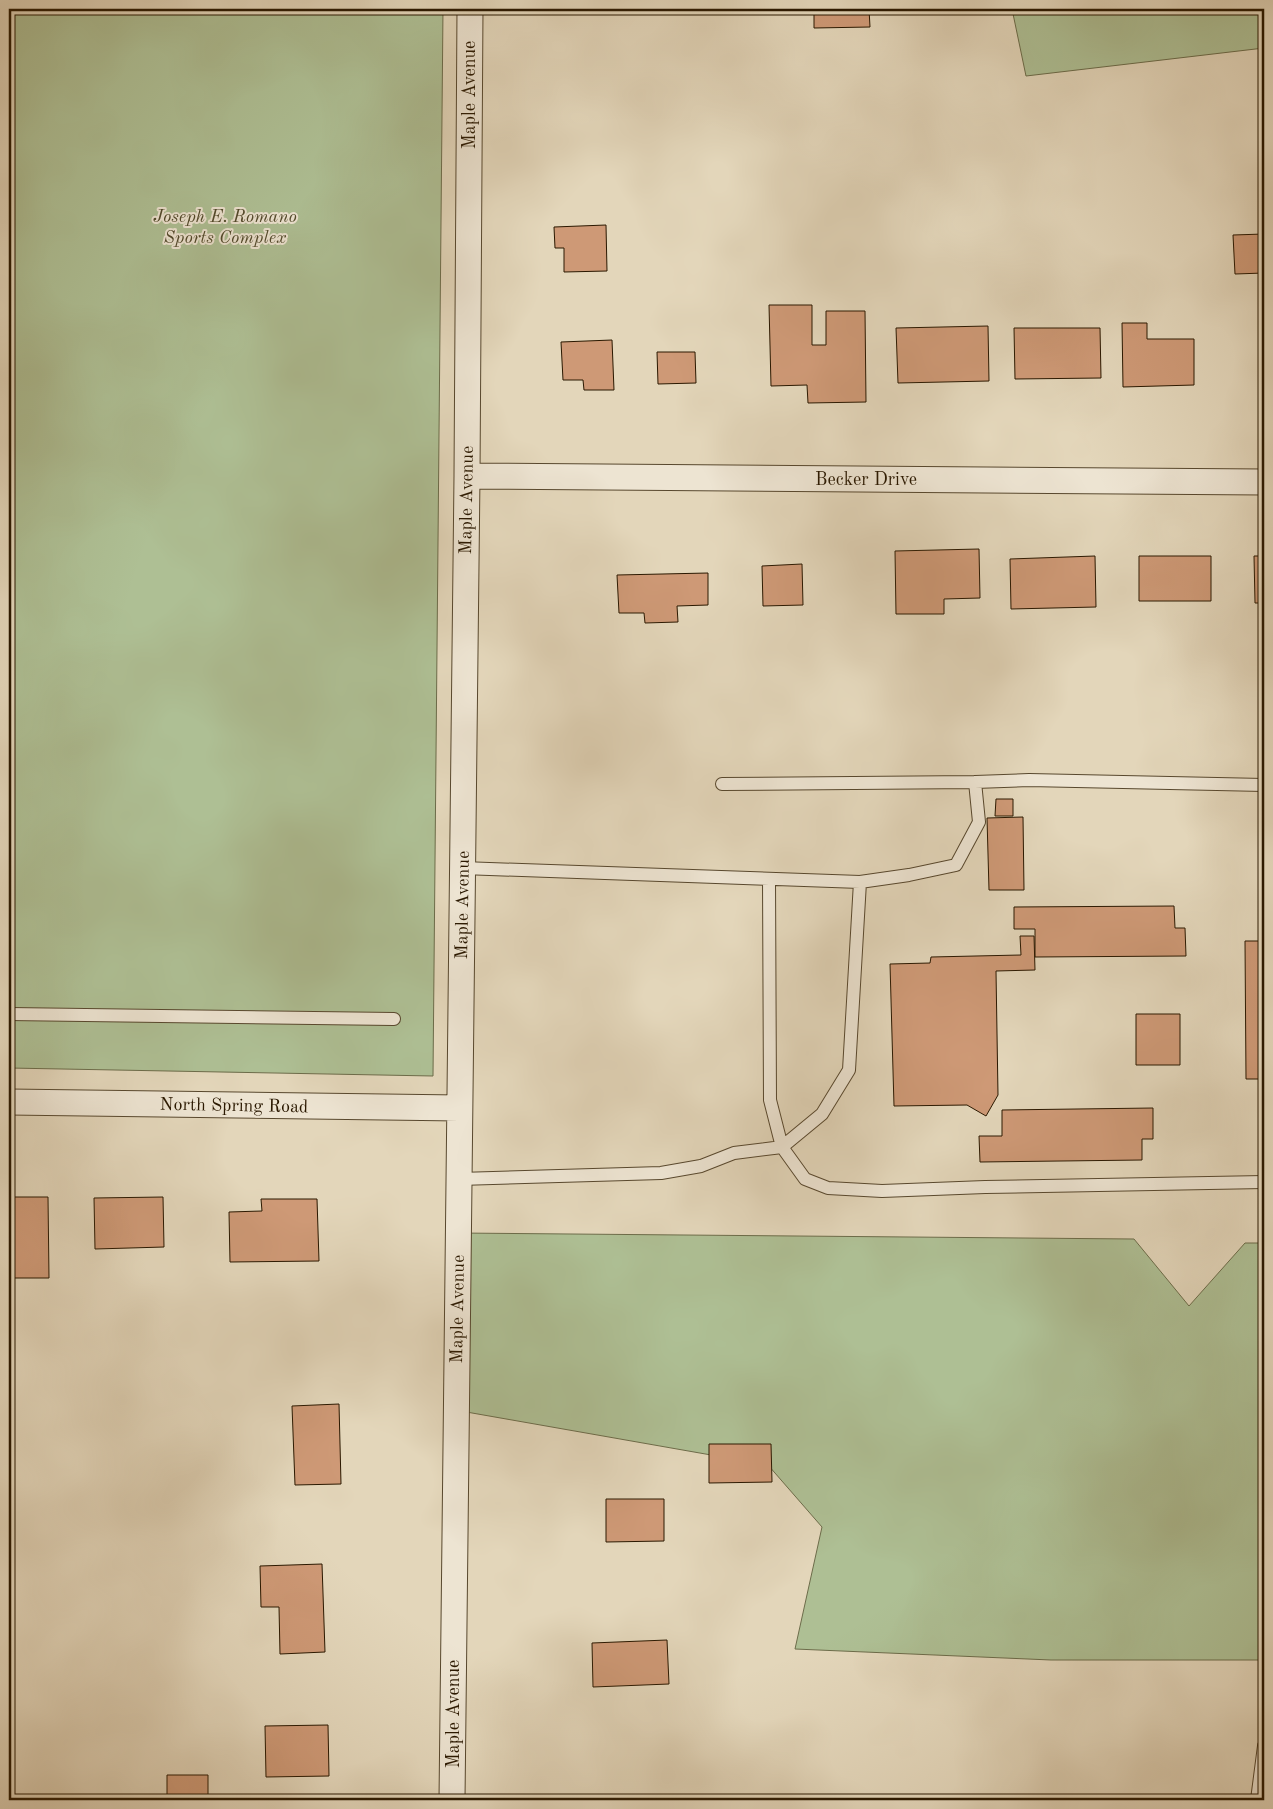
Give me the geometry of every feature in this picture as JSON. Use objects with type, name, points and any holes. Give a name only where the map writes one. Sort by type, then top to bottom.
[{"type":"street","name":"Maple Avenue","points":[[452,1800],[467,476],[470,9]]},
{"type":"street","name":"Becker Drive","points":[[467,476],[1264,482]]},
{"type":"street","name":"North Spring Road","points":[[9,1102],[459,1108]]},
{"type":"lane","points":[[722,784],[1028,780],[1264,784]]},
{"type":"lane","points":[[462,868],[860,882],[909,875],[956,865],[979,822],[975,782]]},
{"type":"lane","points":[[769,879],[770,1100],[782,1147],[805,1179],[828,1188],[882,1191],[1264,1182]]},
{"type":"lane","points":[[459,1179],[661,1173],[701,1166],[734,1154],[782,1147],[822,1114],[849,1070],[860,882]]},
{"type":"lane","points":[[9,1014],[394,1019]]},
{"type":"lane","points":[[1257,1800],[1264,1746]]},
{"type":"green space","name":"Joseph E. Romano Sports Complex","points":[[9,9],[443,9],[433,1076],[9,1068]]},
{"type":"green space","points":[[1012,9],[1264,9],[1264,48],[1026,76]]},
{"type":"green space","points":[[457,1233],[1134,1239],[1189,1306],[1245,1243],[1264,1243],[1264,1660],[1051,1660],[795,1649],[822,1527],[768,1465],[455,1410]]},
{"type":"building","points":[[814,9],[869,9],[870,27],[814,28]]},
{"type":"building","points":[[606,225],[607,271],[564,272],[564,248],[555,248],[554,227]]},
{"type":"building","points":[[1264,234],[1264,273],[1235,274],[1233,235]]},
{"type":"building","points":[[769,305],[812,305],[812,345],[826,345],[826,311],[865,311],[866,402],[808,403],[807,385],[771,386]]},
{"type":"building","points":[[1122,323],[1147,323],[1147,339],[1194,339],[1194,385],[1123,387]]},
{"type":"building","points":[[988,326],[989,381],[898,383],[896,328]]},
{"type":"building","points":[[1014,328],[1100,328],[1101,378],[1015,379]]},
{"type":"building","points":[[612,340],[614,390],[584,390],[583,380],[563,380],[561,342]]},
{"type":"building","points":[[657,352],[695,352],[696,383],[658,384]]},
{"type":"building","points":[[979,549],[980,598],[944,599],[944,614],[896,614],[895,551]]},
{"type":"building","points":[[1095,556],[1096,607],[1011,609],[1010,559]]},
{"type":"building","points":[[1139,556],[1211,556],[1211,601],[1139,601]]},
{"type":"building","points":[[1254,556],[1264,556],[1264,603],[1255,603]]},
{"type":"building","points":[[802,564],[803,605],[763,606],[762,566]]},
{"type":"building","points":[[708,573],[708,605],[677,606],[678,622],[645,623],[644,613],[619,613],[617,575]]},
{"type":"building","points":[[996,799],[1013,799],[1013,816],[995,816]]},
{"type":"building","points":[[1023,817],[1024,890],[989,890],[987,818]]},
{"type":"building","points":[[1174,906],[1175,928],[1185,928],[1186,956],[1035,957],[1035,929],[1014,929],[1014,907]]},
{"type":"building","points":[[1020,936],[1034,936],[1035,970],[996,971],[998,1095],[986,1116],[967,1105],[894,1106],[890,964],[930,963],[931,957],[1021,955]]},
{"type":"building","points":[[1245,941],[1264,941],[1264,1079],[1246,1079]]},
{"type":"building","points":[[1136,1014],[1180,1014],[1180,1065],[1136,1065]]},
{"type":"building","points":[[1153,1108],[1153,1139],[1142,1139],[1142,1160],[980,1162],[979,1136],[1002,1136],[1002,1110]]},
{"type":"building","points":[[9,1197],[48,1197],[49,1278],[9,1278]]},
{"type":"building","points":[[163,1197],[164,1247],[95,1249],[94,1198]]},
{"type":"building","points":[[261,1199],[317,1199],[319,1261],[230,1262],[229,1212],[262,1211]]},
{"type":"building","points":[[339,1404],[341,1484],[295,1485],[292,1406]]},
{"type":"building","points":[[709,1444],[771,1444],[772,1482],[709,1483]]},
{"type":"building","points":[[606,1499],[664,1499],[664,1541],[606,1542]]},
{"type":"building","points":[[322,1564],[325,1652],[280,1654],[279,1607],[261,1607],[260,1566]]},
{"type":"building","points":[[667,1640],[669,1684],[593,1687],[592,1643]]},
{"type":"building","points":[[328,1725],[329,1776],[266,1777],[265,1726]]},
{"type":"building","points":[[167,1775],[208,1775],[208,1800],[167,1800]]}]
